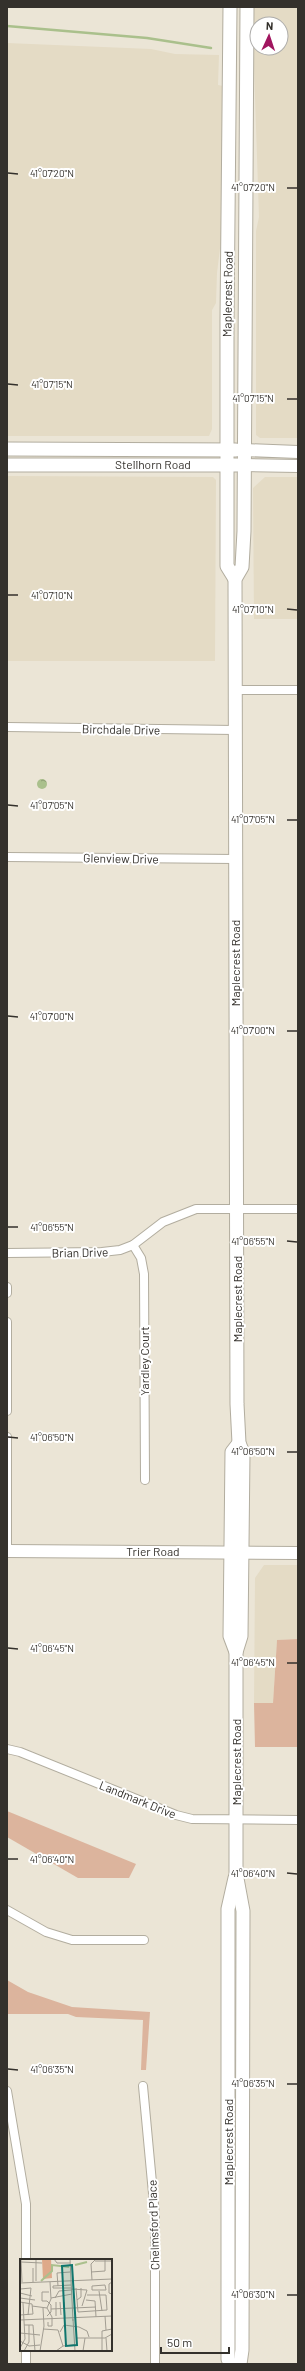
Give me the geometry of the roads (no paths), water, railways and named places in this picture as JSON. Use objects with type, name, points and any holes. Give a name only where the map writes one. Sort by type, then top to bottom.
[{"type":"main road","name":"Maplecrest Road","points":[[230,7],[227,322],[228,566],[235,579],[237,1404],[239,1443],[243,1452],[244,1553],[241,1636],[236,1652],[236,1873],[243,1911],[242,2350],[240,2364]]},
{"type":"main road","name":"Maplecrest Road","points":[[235,579],[242,566],[247,7]]},
{"type":"main road","name":"Stellhorn Road","points":[[7,449],[244,450]]},
{"type":"main road","name":"Stellhorn Road","points":[[7,465],[244,465]]},
{"type":"main road","name":"Maplecrest Road","points":[[236,1652],[230,1636],[230,1552],[232,1452],[239,1443]]},
{"type":"main road","name":"Maplecrest Road","points":[[230,2364],[228,2359],[228,1909],[236,1873]]},
{"type":"street","name":"Stellhorn Road","points":[[244,450],[298,452]]},
{"type":"street","name":"Stellhorn Road","points":[[244,465],[298,466]]},
{"type":"street","points":[[235,690],[298,690]]},
{"type":"street","name":"Birchdale Drive","points":[[7,728],[235,730]]},
{"type":"street","name":"Glenview Drive","points":[[7,857],[235,859]]},
{"type":"street","name":"Brian Drive","points":[[7,1252],[102,1252],[120,1250],[133,1245],[163,1222],[196,1209],[298,1209]]},
{"type":"street","name":"Yardley Court","points":[[133,1245],[141,1258],[144,1274],[145,1480]]},
{"type":"street","points":[[7,1288],[7,1293]]},
{"type":"street","points":[[7,1322],[7,1411]]},
{"type":"street","points":[[7,1437],[7,1551]]},
{"type":"street","name":"Trier Road","points":[[7,1551],[298,1553]]},
{"type":"street","name":"Landmark Drive","points":[[7,1749],[20,1752],[176,1815],[192,1819],[298,1820]]},
{"type":"street","points":[[7,1910],[46,1932],[72,1940],[144,1940]]},
{"type":"street","name":"Chelmsford Place","points":[[144,2086],[155,2215],[155,2364]]},
{"type":"street","points":[[7,2091],[26,2204],[26,2259]]},
{"type":"street","points":[[26,2351],[26,2364]]},
{"type":"water","points":[[42,779],[47,784],[42,789],[37,784]]},
{"type":"waterway","points":[[7,26],[147,38],[211,48]]}]
